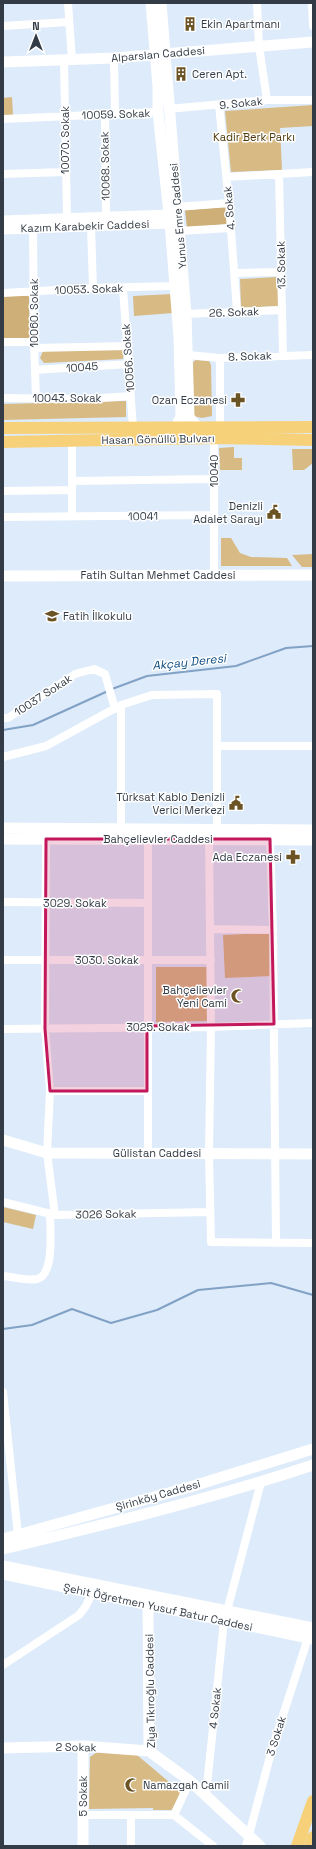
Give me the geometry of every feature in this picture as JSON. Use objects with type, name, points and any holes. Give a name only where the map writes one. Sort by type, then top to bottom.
[{"type":"main road","name":"Hasan Gönüllü Bulvarı","points":[[3,428],[313,426]]},
{"type":"main road","name":"Hasan Gönüllü Bulvarı","points":[[3,442],[214,438],[313,440]]},
{"type":"main road","points":[[297,1846],[313,1801]]},
{"type":"main road","points":[[310,1846],[313,1837]]},
{"type":"street","name":"10070. Sokak","points":[[67,219],[65,172],[69,22],[68,3]]},
{"type":"street","name":"Yunus Emre Caddesi","points":[[151,3],[161,54]]},
{"type":"street","name":"Yunus Emre Caddesi","points":[[161,3],[163,110],[179,337],[181,416],[175,428]]},
{"type":"street","points":[[257,3],[259,46],[267,100]]},
{"type":"street","points":[[312,3],[313,26]]},
{"type":"street","points":[[3,26],[69,22]]},
{"type":"street","name":"Alparslan Caddesi","points":[[3,62],[114,58],[313,42]]},
{"type":"street","points":[[114,58],[115,114]]},
{"type":"street","name":"9. Sokak","points":[[163,110],[267,100],[313,100]]},
{"type":"street","name":"4. Sokak","points":[[219,105],[230,203],[237,311]]},
{"type":"street","name":"10059. Sokak","points":[[3,119],[115,114],[163,110]]},
{"type":"street","name":"10068. Sokak","points":[[105,114],[106,218]]},
{"type":"street","points":[[3,174],[65,172]]},
{"type":"street","points":[[227,177],[313,172]]},
{"type":"street","name":"13. Sokak","points":[[280,174],[283,355]]},
{"type":"street","points":[[171,217],[230,203]]},
{"type":"street","name":"Yunus Emre Caddesi","points":[[171,217],[179,231],[186,314],[189,417],[197,427]]},
{"type":"street","name":"Kazım Karabekir Caddesi","points":[[3,221],[171,217]]},
{"type":"street","name":"Kazım Karabekir Caddesi","points":[[3,229],[91,226],[171,217]]},
{"type":"street","points":[[91,226],[93,288]]},
{"type":"street","name":"10060. Sokak","points":[[33,228],[36,398]]},
{"type":"street","points":[[179,231],[231,228]]},
{"type":"street","points":[[234,273],[281,272]]},
{"type":"street","name":"10053. Sokak","points":[[3,293],[93,288],[175,286]]},
{"type":"street","name":"10056. Sokak","points":[[123,288],[133,428]]},
{"type":"street","name":"26. Sokak","points":[[186,314],[282,310]]},
{"type":"street","points":[[3,342],[34,345],[128,346]]},
{"type":"street","name":"8. Sokak","points":[[188,356],[220,358],[313,355]]},
{"type":"street","points":[[220,358],[220,427]]},
{"type":"street","name":"10045","points":[[35,370],[129,364]]},
{"type":"street","name":"10043. Sokak","points":[[3,398],[85,399],[131,396]]},
{"type":"street","name":"10040","points":[[214,438],[214,575]]},
{"type":"street","points":[[72,440],[72,517]]},
{"type":"street","points":[[72,480],[214,479]]},
{"type":"street","points":[[3,491],[72,490]]},
{"type":"street","name":"10041","points":[[3,517],[214,515]]},
{"type":"street","name":"Fatih Sultan Mehmet Caddesi","points":[[3,576],[313,575]]},
{"type":"street","name":"10037 Sokak","points":[[3,718],[8,718],[75,674],[94,670],[105,674],[118,707]]},
{"type":"street","points":[[3,758],[46,746],[118,707],[152,695],[216,694],[215,836],[211,929],[209,1153],[211,1242],[313,1243]]},
{"type":"street","points":[[118,707],[122,828]]},
{"type":"street","points":[[216,746],[313,746]]},
{"type":"street","name":"Bahçelievler Caddesi","points":[[3,828],[122,828],[270,839],[313,832]]},
{"type":"street","name":"Bahçelievler Caddesi","points":[[3,839],[148,839],[313,832]]},
{"type":"street","points":[[3,1276],[37,1279],[44,1276],[49,1265],[53,1214],[47,1153],[50,1090],[45,1029],[46,839]]},
{"type":"street","points":[[148,839],[148,1153]]},
{"type":"street","points":[[270,839],[273,930],[276,1243]]},
{"type":"street","name":"3029. Sokak","points":[[3,902],[148,903]]},
{"type":"street","points":[[211,929],[273,930]]},
{"type":"street","name":"3030. Sokak","points":[[3,960],[211,960]]},
{"type":"street","name":"3025. Sokak","points":[[3,1029],[147,1026],[211,1027],[313,1023]]},
{"type":"street","points":[[50,1090],[147,1091]]},
{"type":"street","name":"Gülistan Caddesi","points":[[3,1140],[47,1153],[313,1154]]},
{"type":"street","name":"3026 Sokak","points":[[3,1202],[53,1214],[210,1212]]},
{"type":"street","points":[[3,1392],[18,1535]]},
{"type":"street","name":"Şirinköy Caddesi","points":[[3,1538],[190,1486],[313,1449]]},
{"type":"street","name":"Şirinköy Caddesi","points":[[3,1549],[80,1531],[261,1482],[313,1465]]},
{"type":"street","name":"4 Sokak","points":[[206,1795],[226,1616],[261,1482]]},
{"type":"street","name":"Şehit Öğretmen Yusuf Batur Caddesi","points":[[3,1566],[311,1635]]},
{"type":"street","name":"Şehit Öğretmen Yusuf Batur Caddesi","points":[[3,1574],[148,1605],[226,1616]]},
{"type":"street","points":[[3,1665],[79,1615],[86,1606],[92,1593]]},
{"type":"street","name":"Ziya Tıkıroğlu Caddesi","points":[[148,1605],[149,1751],[190,1781],[206,1795],[247,1841],[260,1846]]},
{"type":"street","name":"3 Sokak","points":[[247,1841],[272,1749],[311,1635]]},
{"type":"street","name":"2 Sokak","points":[[3,1748],[83,1746],[149,1751]]},
{"type":"street","name":"5 Sokak","points":[[83,1746],[83,1846]]},
{"type":"street","points":[[174,1814],[190,1781]]},
{"type":"street","points":[[83,1815],[174,1814],[213,1846]]},
{"type":"street","points":[[131,1815],[131,1846]]},
{"type":"highlighted area","points":[[46,839],[270,839],[274,1024],[147,1026],[147,1091],[50,1091],[45,1029]]},
{"type":"green space","points":[[12,97],[13,116],[3,116],[3,98]]},
{"type":"green space","name":"Kadir Berk Parkı","points":[[313,105],[313,126],[280,128],[282,170],[231,172],[225,111]]},
{"type":"green space","points":[[277,277],[279,306],[241,308],[240,279]]},
{"type":"green space","points":[[172,294],[173,313],[134,316],[133,296]]},
{"type":"green space","points":[[120,348],[124,351],[123,359],[44,363],[40,358],[43,351]]},
{"type":"green space","points":[[196,360],[209,361],[211,365],[212,416],[202,418],[193,416],[190,364]]},
{"type":"green space","points":[[126,401],[126,417],[3,420],[3,404]]},
{"type":"green space","points":[[234,447],[234,458],[242,458],[242,470],[220,470],[219,448]]},
{"type":"green space","points":[[292,449],[313,449],[313,463],[304,470],[293,470]]},
{"type":"green space","points":[[221,538],[231,538],[240,553],[251,557],[287,558],[292,566],[221,566]]},
{"type":"green space","points":[[313,554],[313,567],[302,567],[292,555]]},
{"type":"green space","points":[[270,933],[272,976],[225,978],[223,935]]},
{"type":"green space","points":[[156,967],[207,967],[209,1021],[156,1022]]},
{"type":"green space","points":[[3,1207],[36,1215],[33,1229],[3,1222]]},
{"type":"green space","points":[[97,1752],[137,1755],[181,1792],[172,1810],[153,1810],[153,1808],[89,1809],[90,1757]]},
{"type":"shaded area","points":[[226,207],[227,224],[187,228],[185,210]]},
{"type":"shaded area","points":[[3,296],[29,296],[30,339],[3,340]]},
{"type":"waterway","name":"Akçay Deresi","points":[[112,689],[147,676],[236,666],[286,648],[313,646]]},
{"type":"waterway","name":"Akçay Deresi","points":[[3,730],[33,725],[108,691]]},
{"type":"waterway","points":[[3,1329],[32,1325],[72,1309],[111,1323],[157,1310],[198,1290],[271,1283],[313,1295]]},
{"type":"place","name":"Ekin Apartmanı","points":[[190,24]]},
{"type":"place","name":"Ceren Apt.","points":[[181,74]]},
{"type":"place","name":"Ozan Eczanesi","points":[[238,400]]},
{"type":"place","name":"Denizli Adalet Sarayı","points":[[274,512]]},
{"type":"place","name":"Fatih İlkokulu","points":[[52,616]]},
{"type":"place","name":"Türksat Kablo Denizli Verici Merkezi","points":[[236,803]]},
{"type":"place","name":"Ada Eczanesi","points":[[293,857]]},
{"type":"place","name":"Bahçelievler Yeni Cami","points":[[238,996]]},
{"type":"place","name":"Namazgah Camii","points":[[132,1785]]}]
